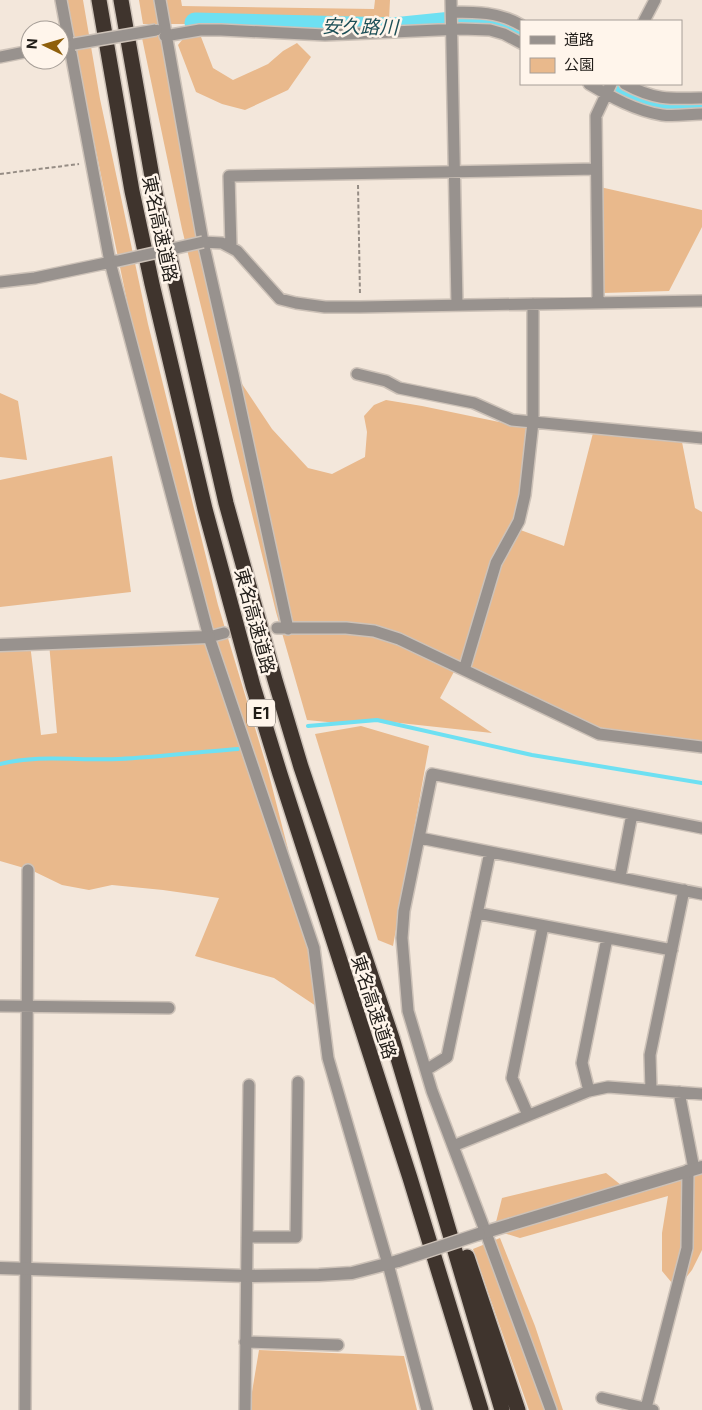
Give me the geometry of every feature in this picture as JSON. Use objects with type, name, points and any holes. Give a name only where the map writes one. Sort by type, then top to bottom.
[{"type":"highway","name":"東名高速道路","points":[[99,0],[132,192],[205,509],[253,686],[410,1178],[481,1410]]},
{"type":"highway","name":"東名高速道路","points":[[121,0],[154,188],[226,503],[301,767],[392,1038],[502,1410]]},
{"type":"highway","points":[[392,1038],[518,1410]]},
{"type":"street","points":[[60,0],[63,20]]},
{"type":"street","points":[[160,0],[162,31],[203,242],[234,374],[283,628],[346,628],[374,631],[399,640],[599,734],[702,747]]},
{"type":"street","points":[[645,20],[655,0]]},
{"type":"street","points":[[457,306],[453,172],[452,6],[501,16],[520,25]]},
{"type":"street","points":[[70,45],[162,31],[221,30],[325,35],[452,29],[490,30],[504,34],[520,43]]},
{"type":"street","points":[[0,57],[20,53]]},
{"type":"street","points":[[70,60],[91,163],[114,261],[209,637],[314,948],[328,1058],[393,1263],[427,1410]]},
{"type":"street","points":[[593,85],[609,89],[651,112],[664,115],[702,114]]},
{"type":"street","points":[[627,85],[658,98],[702,98]]},
{"type":"street","points":[[598,303],[596,116],[609,89]]},
{"type":"street","points":[[231,247],[229,176],[596,169]]},
{"type":"street","points":[[0,282],[35,278],[203,242],[222,243],[237,251],[280,299],[325,307],[702,301]]},
{"type":"street","points":[[464,670],[496,563],[519,521],[525,495],[534,422],[533,304]]},
{"type":"street","points":[[357,374],[386,381],[399,388],[474,403],[512,420],[702,438]]},
{"type":"street","points":[[0,645],[209,637],[224,633]]},
{"type":"street","points":[[551,1410],[483,1234],[432,1091],[408,1011],[402,938],[404,911],[432,774],[702,828]]},
{"type":"street","points":[[620,878],[632,814]]},
{"type":"street","points":[[420,838],[702,894]]},
{"type":"street","points":[[426,1070],[447,1057],[490,852]]},
{"type":"street","points":[[25,1410],[28,870]]},
{"type":"street","points":[[651,1090],[650,1055],[684,890]]},
{"type":"street","points":[[477,913],[672,950]]},
{"type":"street","points":[[528,1115],[512,1078],[543,926]]},
{"type":"street","points":[[588,1091],[582,1063],[607,938]]},
{"type":"street","points":[[0,1006],[169,1008]]},
{"type":"street","points":[[247,1238],[296,1237],[298,1082]]},
{"type":"street","points":[[244,1410],[249,1085]]},
{"type":"street","points":[[453,1146],[588,1091],[608,1087],[702,1094]]},
{"type":"street","points":[[602,1398],[650,1409],[687,1248],[695,1169],[679,1092]]},
{"type":"street","points":[[0,1268],[247,1276],[352,1273],[393,1263],[695,1169]]},
{"type":"street","points":[[246,1342],[338,1345]]},
{"type":"path","points":[[0,174],[91,163]]},
{"type":"path","points":[[357,174],[360,307]]},
{"type":"green space","points":[[66,0],[83,0],[100,99],[148,324],[218,605],[268,771],[289,853],[221,670],[314,952],[316,1006],[274,978],[195,956],[219,898],[112,885],[89,890],[62,885],[31,870],[0,861],[0,645],[30,644],[41,735],[57,733],[49,643],[209,637],[151,417]]},
{"type":"green space","points":[[139,0],[181,0],[182,6],[374,9],[375,0],[390,0],[389,20],[196,24],[213,68],[233,80],[268,64],[283,51],[297,43],[311,57],[288,90],[245,110],[222,104],[196,92],[178,45],[195,24],[143,24]]},
{"type":"green space","points":[[160,35],[196,230],[240,381],[272,429],[308,468],[332,474],[365,457],[367,432],[364,416],[374,405],[386,400],[533,429],[515,528],[564,546],[593,433],[682,442],[695,508],[702,512],[702,747],[668,743],[572,721],[457,666],[440,698],[492,733],[372,720],[337,723],[307,720],[276,612],[182,229],[142,38]]},
{"type":"green space","points":[[600,187],[702,210],[702,227],[669,291],[603,293]]},
{"type":"green space","points":[[0,393],[18,401],[27,460],[0,457]]},
{"type":"green space","points":[[112,456],[131,592],[0,607],[0,480]]},
{"type":"green space","points":[[361,726],[429,746],[393,946],[378,940],[315,734]]},
{"type":"green space","points":[[702,1161],[702,1250],[692,1270],[677,1289],[662,1271],[662,1233],[668,1196],[520,1238],[494,1230],[502,1198],[606,1173],[626,1189]]},
{"type":"green space","points":[[500,1238],[535,1326],[563,1410],[529,1410],[473,1249]]},
{"type":"green space","points":[[259,1350],[404,1356],[417,1410],[249,1410]]},
{"type":"waterway","name":"安久路川","points":[[195,23],[393,28],[462,21],[488,21],[520,34]]},
{"type":"waterway","name":"安久路川","points":[[608,85],[648,105],[702,107]]},
{"type":"waterway","points":[[308,726],[377,720],[532,755],[702,783]]},
{"type":"waterway","points":[[0,764],[29,759],[119,759],[238,749]]},
{"type":"tunnel","points":[[224,633],[277,628]]}]
